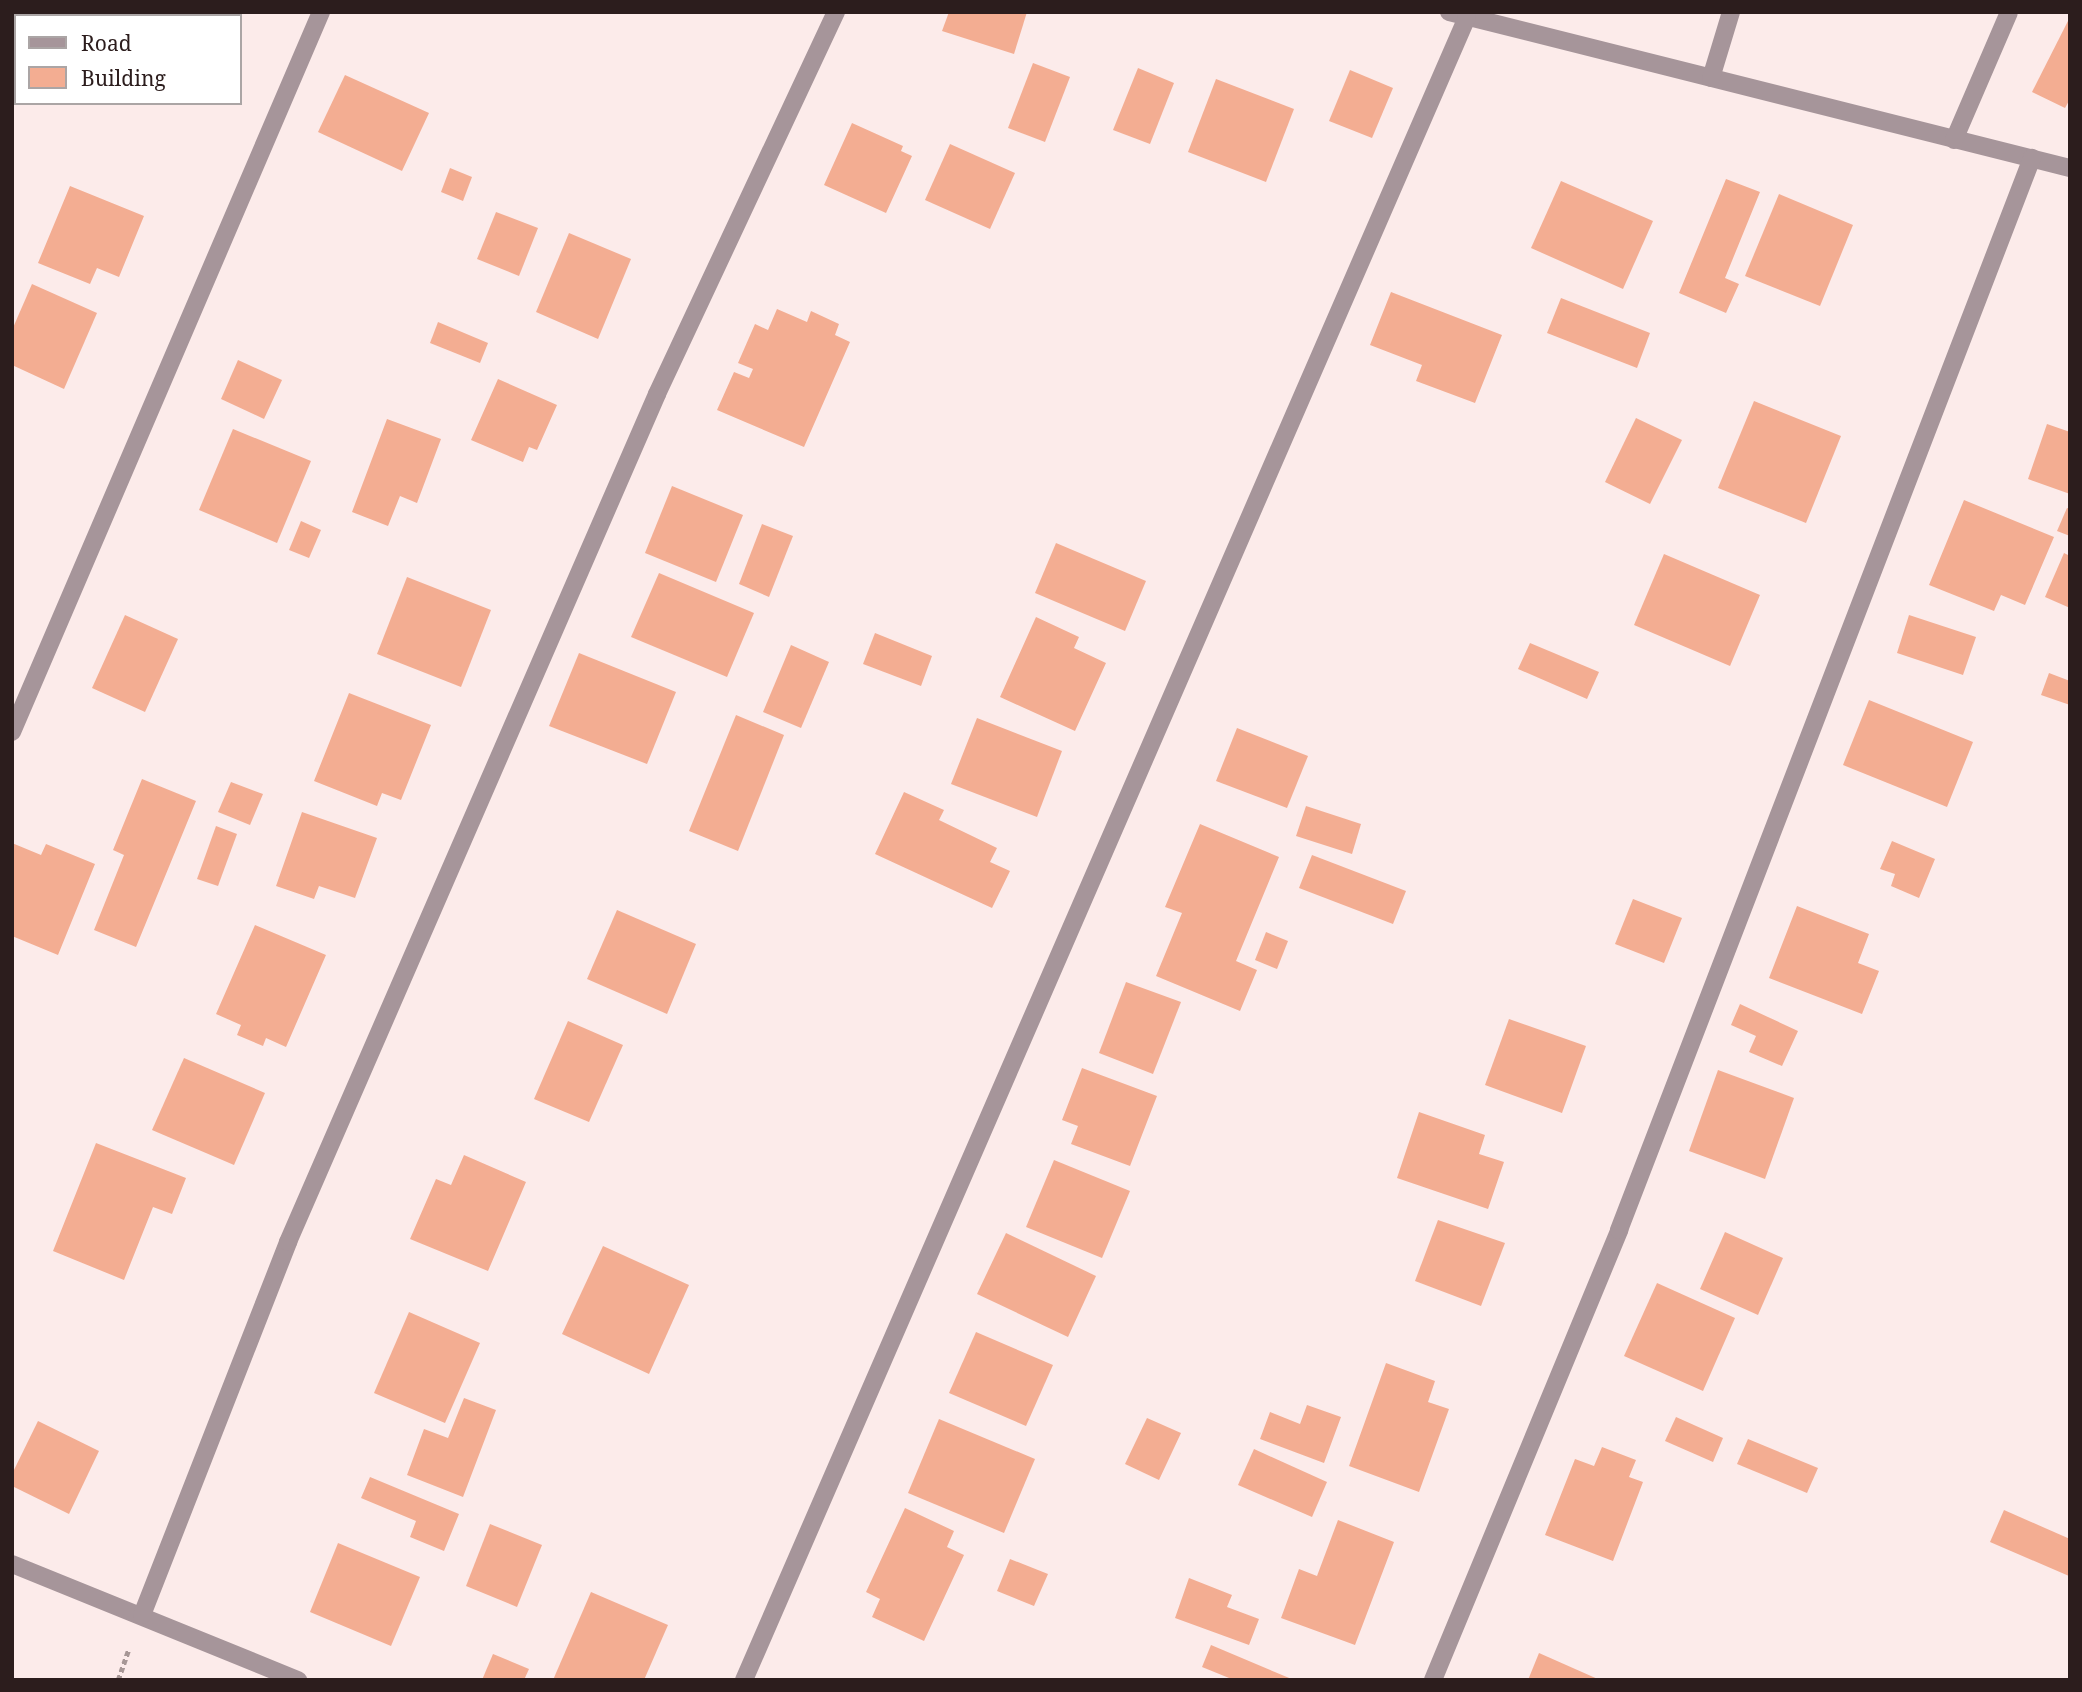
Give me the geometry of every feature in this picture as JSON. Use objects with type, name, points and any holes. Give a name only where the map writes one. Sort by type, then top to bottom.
[{"type":"street","points":[[12,732],[321,12]]},
{"type":"street","points":[[142,1615],[288,1242],[657,394],[835,12]]},
{"type":"street","points":[[1449,12],[2070,168]]},
{"type":"street","points":[[1711,78],[1731,12]]},
{"type":"street","points":[[1954,140],[2009,12]]},
{"type":"street","points":[[744,1680],[1467,17]]},
{"type":"street","points":[[1433,1680],[1619,1230],[2032,158]]},
{"type":"street","points":[[12,1564],[298,1680]]},
{"type":"building","points":[[949,12],[1027,12],[1014,54],[942,31]]},
{"type":"building","points":[[2070,17],[2070,99],[2065,108],[2032,92]]},
{"type":"building","points":[[1033,63],[1070,77],[1045,142],[1008,128]]},
{"type":"building","points":[[1138,68],[1174,83],[1150,144],[1113,130]]},
{"type":"building","points":[[1350,70],[1393,88],[1372,138],[1329,121]]},
{"type":"building","points":[[345,75],[429,113],[402,171],[318,132]]},
{"type":"building","points":[[1216,79],[1294,109],[1266,182],[1188,152]]},
{"type":"building","points":[[852,123],[903,146],[901,151],[912,156],[886,213],[824,185]]},
{"type":"building","points":[[950,144],[1015,173],[990,229],[925,200]]},
{"type":"building","points":[[450,168],[472,177],[463,201],[441,192]]},
{"type":"building","points":[[1726,179],[1760,192],[1725,278],[1739,284],[1726,313],[1679,293]]},
{"type":"building","points":[[1561,181],[1653,221],[1623,289],[1531,248]]},
{"type":"building","points":[[70,186],[144,216],[119,277],[97,268],[90,284],[38,263]]},
{"type":"building","points":[[1779,194],[1853,225],[1820,306],[1745,276]]},
{"type":"building","points":[[496,212],[538,228],[519,276],[477,259]]},
{"type":"building","points":[[569,233],[631,259],[598,339],[536,312]]},
{"type":"building","points":[[32,284],[97,313],[64,389],[12,365],[12,330]]},
{"type":"building","points":[[1391,292],[1502,335],[1475,403],[1416,381],[1422,365],[1370,345]]},
{"type":"building","points":[[1561,298],[1650,333],[1637,368],[1547,333]]},
{"type":"building","points":[[777,309],[807,322],[811,311],[839,324],[835,335],[850,342],[804,447],[717,410],[734,372],[749,378],[753,369],[738,363],[755,324],[768,330]]},
{"type":"building","points":[[438,322],[488,343],[480,363],[430,343]]},
{"type":"building","points":[[238,360],[282,380],[264,419],[221,399]]},
{"type":"building","points":[[498,379],[557,405],[537,450],[529,447],[523,462],[471,440]]},
{"type":"building","points":[[1754,401],[1841,436],[1806,523],[1718,488]]},
{"type":"building","points":[[1636,418],[1682,440],[1650,504],[1605,482]]},
{"type":"building","points":[[387,419],[441,439],[417,503],[400,496],[388,526],[352,512]]},
{"type":"building","points":[[2047,424],[2070,432],[2070,494],[2028,479]]},
{"type":"building","points":[[233,429],[311,461],[277,543],[199,510]]},
{"type":"building","points":[[672,486],[743,515],[716,582],[645,553]]},
{"type":"building","points":[[1964,500],[2054,537],[2025,605],[2001,595],[1994,611],[1929,585]]},
{"type":"building","points":[[2067,508],[2070,509],[2070,536],[2057,531]]},
{"type":"building","points":[[301,521],[321,530],[309,558],[289,550]]},
{"type":"building","points":[[762,524],[793,536],[769,597],[739,584]]},
{"type":"building","points":[[1056,543],[1146,581],[1125,631],[1035,593]]},
{"type":"building","points":[[2064,553],[2070,556],[2070,608],[2045,597]]},
{"type":"building","points":[[1664,554],[1760,595],[1730,666],[1634,625]]},
{"type":"building","points":[[659,573],[754,613],[727,677],[631,637]]},
{"type":"building","points":[[407,577],[491,610],[461,687],[377,654]]},
{"type":"building","points":[[125,615],[178,639],[145,712],[92,688]]},
{"type":"building","points":[[1909,615],[1976,637],[1963,675],[1897,653]]},
{"type":"building","points":[[1036,617],[1079,637],[1074,648],[1106,663],[1075,731],[1000,697]]},
{"type":"building","points":[[875,633],[932,656],[921,686],[863,664]]},
{"type":"building","points":[[1530,643],[1599,672],[1587,699],[1518,669]]},
{"type":"building","points":[[791,645],[829,662],[801,728],[763,712]]},
{"type":"building","points":[[579,653],[676,692],[647,764],[549,726]]},
{"type":"building","points":[[2049,673],[2070,681],[2070,705],[2041,695]]},
{"type":"building","points":[[349,693],[431,725],[401,800],[382,793],[377,806],[314,781]]},
{"type":"building","points":[[1869,700],[1973,742],[1947,807],[1843,765]]},
{"type":"building","points":[[736,715],[784,735],[738,851],[689,831]]},
{"type":"building","points":[[977,718],[1062,751],[1037,817],[951,784]]},
{"type":"building","points":[[1237,728],[1308,756],[1287,808],[1216,781]]},
{"type":"building","points":[[142,779],[196,801],[136,947],[94,930],[124,855],[113,850]]},
{"type":"building","points":[[231,782],[263,794],[250,825],[218,812]]},
{"type":"building","points":[[904,792],[944,810],[939,820],[997,848],[990,862],[1010,871],[992,908],[875,854]]},
{"type":"building","points":[[1306,806],[1361,824],[1352,854],[1296,836]]},
{"type":"building","points":[[302,812],[377,838],[355,898],[319,886],[314,899],[276,886]]},
{"type":"building","points":[[1200,824],[1279,857],[1236,961],[1257,970],[1240,1011],[1156,976],[1182,913],[1165,907]]},
{"type":"building","points":[[216,826],[237,834],[218,886],[197,879]]},
{"type":"building","points":[[1892,841],[1935,859],[1919,898],[1891,886],[1895,874],[1880,869]]},
{"type":"building","points":[[12,843],[41,855],[46,844],[95,864],[58,955],[12,936]]},
{"type":"building","points":[[1312,855],[1406,891],[1393,924],[1299,888]]},
{"type":"building","points":[[1633,899],[1682,918],[1664,963],[1615,944]]},
{"type":"building","points":[[1797,906],[1869,934],[1858,963],[1879,971],[1862,1014],[1769,978]]},
{"type":"building","points":[[617,910],[696,944],[667,1014],[587,979]]},
{"type":"building","points":[[255,925],[326,955],[286,1047],[266,1038],[263,1046],[237,1035],[241,1025],[216,1014]]},
{"type":"building","points":[[1266,932],[1288,941],[1277,969],[1255,960]]},
{"type":"building","points":[[1126,982],[1181,1002],[1153,1074],[1099,1053]]},
{"type":"building","points":[[1740,1004],[1798,1031],[1782,1066],[1749,1052],[1756,1036],[1731,1025]]},
{"type":"building","points":[[1509,1019],[1586,1046],[1562,1113],[1485,1085]]},
{"type":"building","points":[[568,1021],[623,1045],[589,1122],[534,1099]]},
{"type":"building","points":[[184,1058],[265,1093],[234,1165],[152,1130]]},
{"type":"building","points":[[1082,1068],[1157,1096],[1130,1166],[1071,1144],[1078,1126],[1062,1120]]},
{"type":"building","points":[[1718,1070],[1794,1098],[1765,1179],[1689,1151]]},
{"type":"building","points":[[1419,1112],[1485,1135],[1479,1154],[1504,1162],[1488,1209],[1397,1178]]},
{"type":"building","points":[[96,1143],[186,1178],[172,1214],[153,1207],[124,1280],[53,1251]]},
{"type":"building","points":[[464,1155],[526,1182],[488,1271],[410,1239],[436,1179],[451,1185]]},
{"type":"building","points":[[1054,1160],[1130,1191],[1102,1258],[1026,1227]]},
{"type":"building","points":[[1438,1220],[1505,1243],[1481,1306],[1415,1281]]},
{"type":"building","points":[[1725,1232],[1783,1258],[1758,1315],[1700,1289]]},
{"type":"building","points":[[1006,1233],[1096,1276],[1068,1337],[977,1294]]},
{"type":"building","points":[[603,1246],[689,1285],[649,1374],[562,1334]]},
{"type":"building","points":[[1657,1283],[1735,1318],[1703,1391],[1624,1356]]},
{"type":"building","points":[[409,1312],[480,1343],[445,1423],[374,1393]]},
{"type":"building","points":[[976,1332],[1053,1365],[1026,1426],[949,1393]]},
{"type":"building","points":[[1386,1363],[1435,1381],[1428,1402],[1449,1409],[1419,1492],[1349,1466]]},
{"type":"building","points":[[464,1398],[496,1410],[463,1497],[407,1475],[424,1429],[448,1438]]},
{"type":"building","points":[[1307,1405],[1341,1417],[1324,1463],[1260,1439],[1270,1412],[1300,1424]]},
{"type":"building","points":[[1676,1417],[1723,1438],[1713,1462],[1665,1441]]},
{"type":"building","points":[[1147,1418],[1181,1433],[1159,1480],[1125,1464]]},
{"type":"building","points":[[939,1419],[1035,1459],[1004,1533],[908,1493]]},
{"type":"building","points":[[38,1421],[99,1451],[69,1514],[12,1486],[12,1474]]},
{"type":"building","points":[[1748,1439],[1818,1468],[1807,1493],[1737,1464]]},
{"type":"building","points":[[1602,1447],[1636,1460],[1629,1477],[1643,1482],[1613,1561],[1545,1535],[1575,1459],[1594,1466]]},
{"type":"building","points":[[1254,1449],[1327,1482],[1312,1517],[1238,1485]]},
{"type":"building","points":[[370,1477],[459,1514],[444,1551],[410,1537],[416,1521],[361,1498]]},
{"type":"building","points":[[905,1508],[954,1531],[947,1547],[964,1555],[924,1641],[872,1617],[880,1599],[866,1592]]},
{"type":"building","points":[[2004,1510],[2070,1539],[2069,1576],[1990,1542]]},
{"type":"building","points":[[1338,1520],[1394,1542],[1355,1645],[1281,1618],[1299,1569],[1317,1576]]},
{"type":"building","points":[[490,1524],[542,1545],[517,1607],[466,1586]]},
{"type":"building","points":[[338,1543],[420,1577],[391,1646],[310,1612]]},
{"type":"building","points":[[1010,1559],[1048,1574],[1034,1606],[997,1591]]},
{"type":"building","points":[[1189,1578],[1232,1595],[1227,1607],[1259,1619],[1249,1645],[1175,1618]]},
{"type":"building","points":[[591,1592],[668,1625],[644,1680],[553,1680]]},
{"type":"building","points":[[1211,1645],[1294,1680],[1234,1680],[1202,1667]]},
{"type":"building","points":[[1539,1653],[1600,1680],[1528,1680]]},
{"type":"building","points":[[493,1654],[529,1669],[524,1680],[482,1680]]}]
